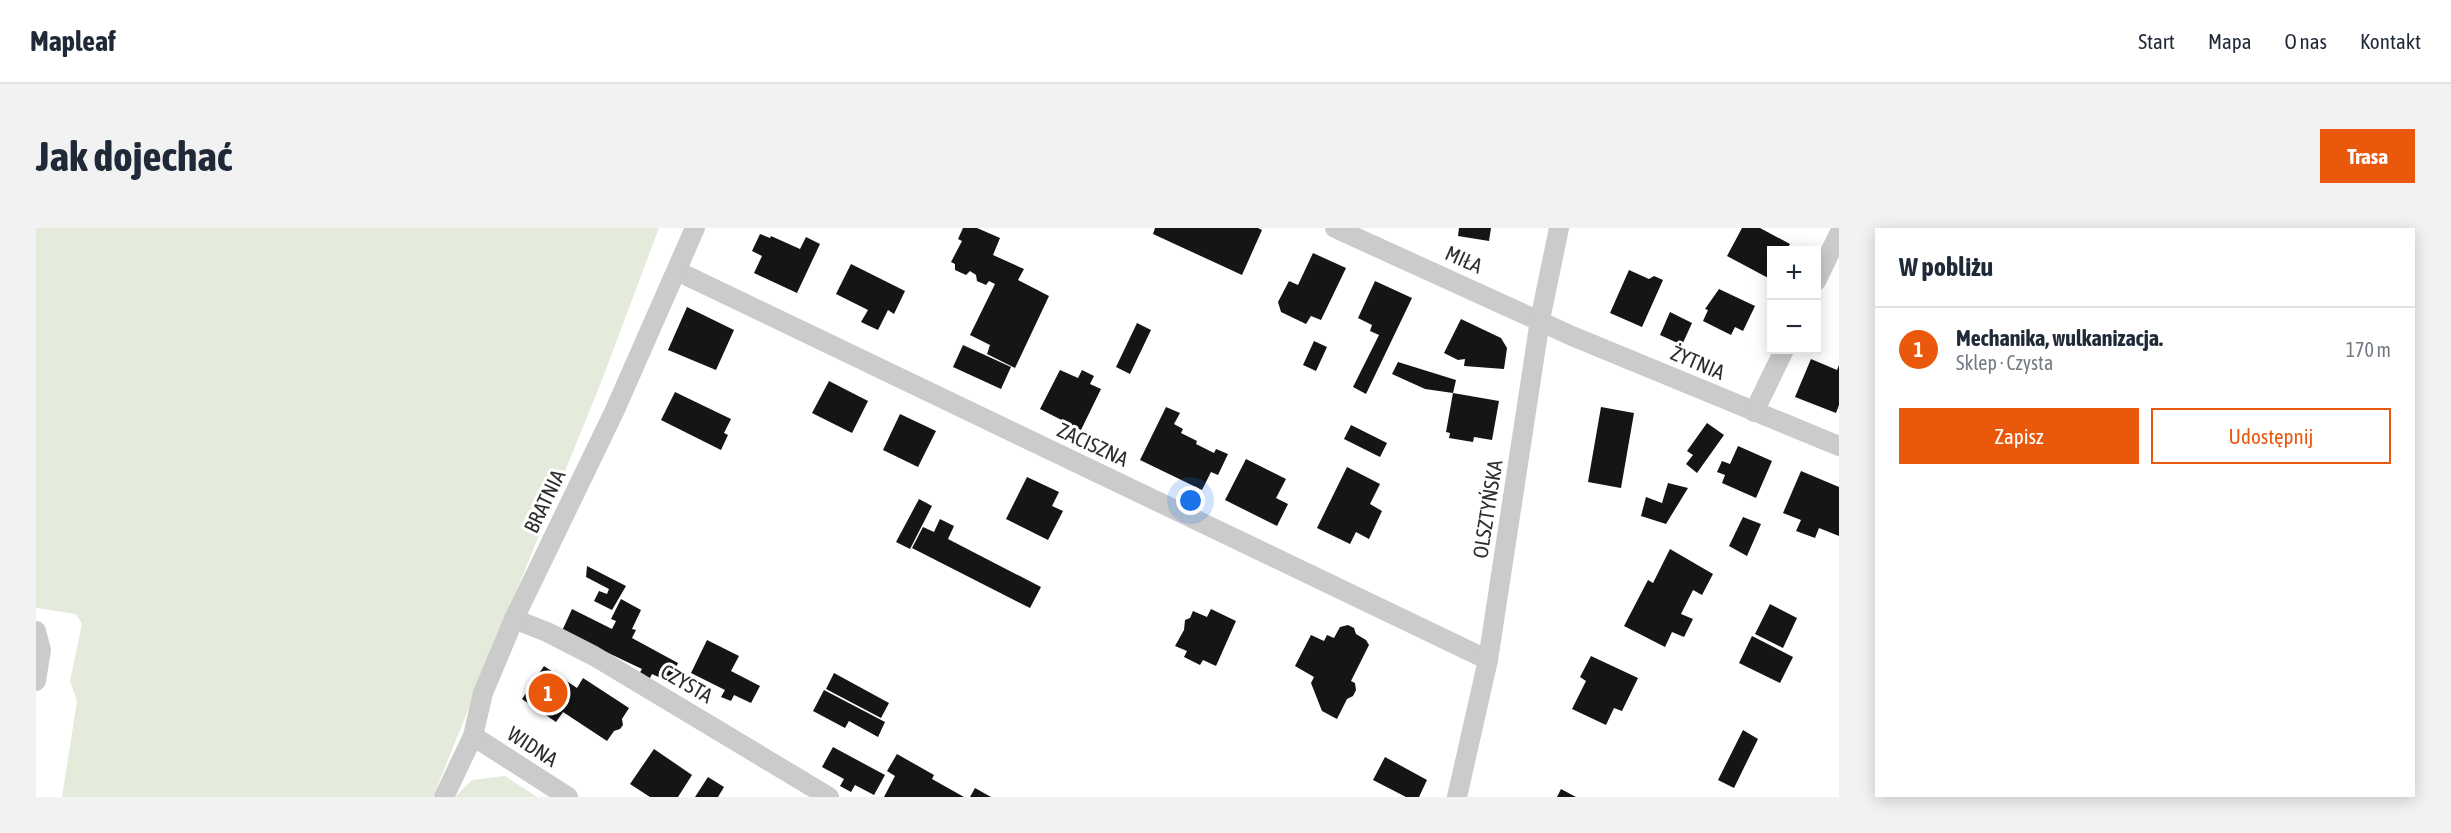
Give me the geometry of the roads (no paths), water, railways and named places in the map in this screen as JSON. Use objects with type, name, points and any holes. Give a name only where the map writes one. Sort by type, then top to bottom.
[{"type":"street","name":"BRATNIA","points":[[444,797],[473,736],[483,693],[514,619],[695,228]]},
{"type":"street","name":"MIŁA","points":[[1335,228],[1540,320]]},
{"type":"street","name":"OLSZTYŃSKA","points":[[1457,797],[1488,660],[1540,320],[1559,228]]},
{"type":"street","points":[[1821,271],[1839,234]]},
{"type":"street","name":"ZACISZNA","points":[[677,271],[1488,660]]},
{"type":"street","name":"ŻYTNIA","points":[[1540,320],[1572,336],[1839,446]]},
{"type":"street","points":[[1754,412],[1782,354]]},
{"type":"street","name":"CZYSTA","points":[[514,619],[547,632],[594,656],[829,797]]},
{"type":"street","points":[[36,631],[41,650],[36,681]]},
{"type":"street","name":"WIDNA","points":[[473,736],[568,797]]},
{"type":"place","name":"Mechanika, wulkanizacja.","points":[[548,693]]}]
